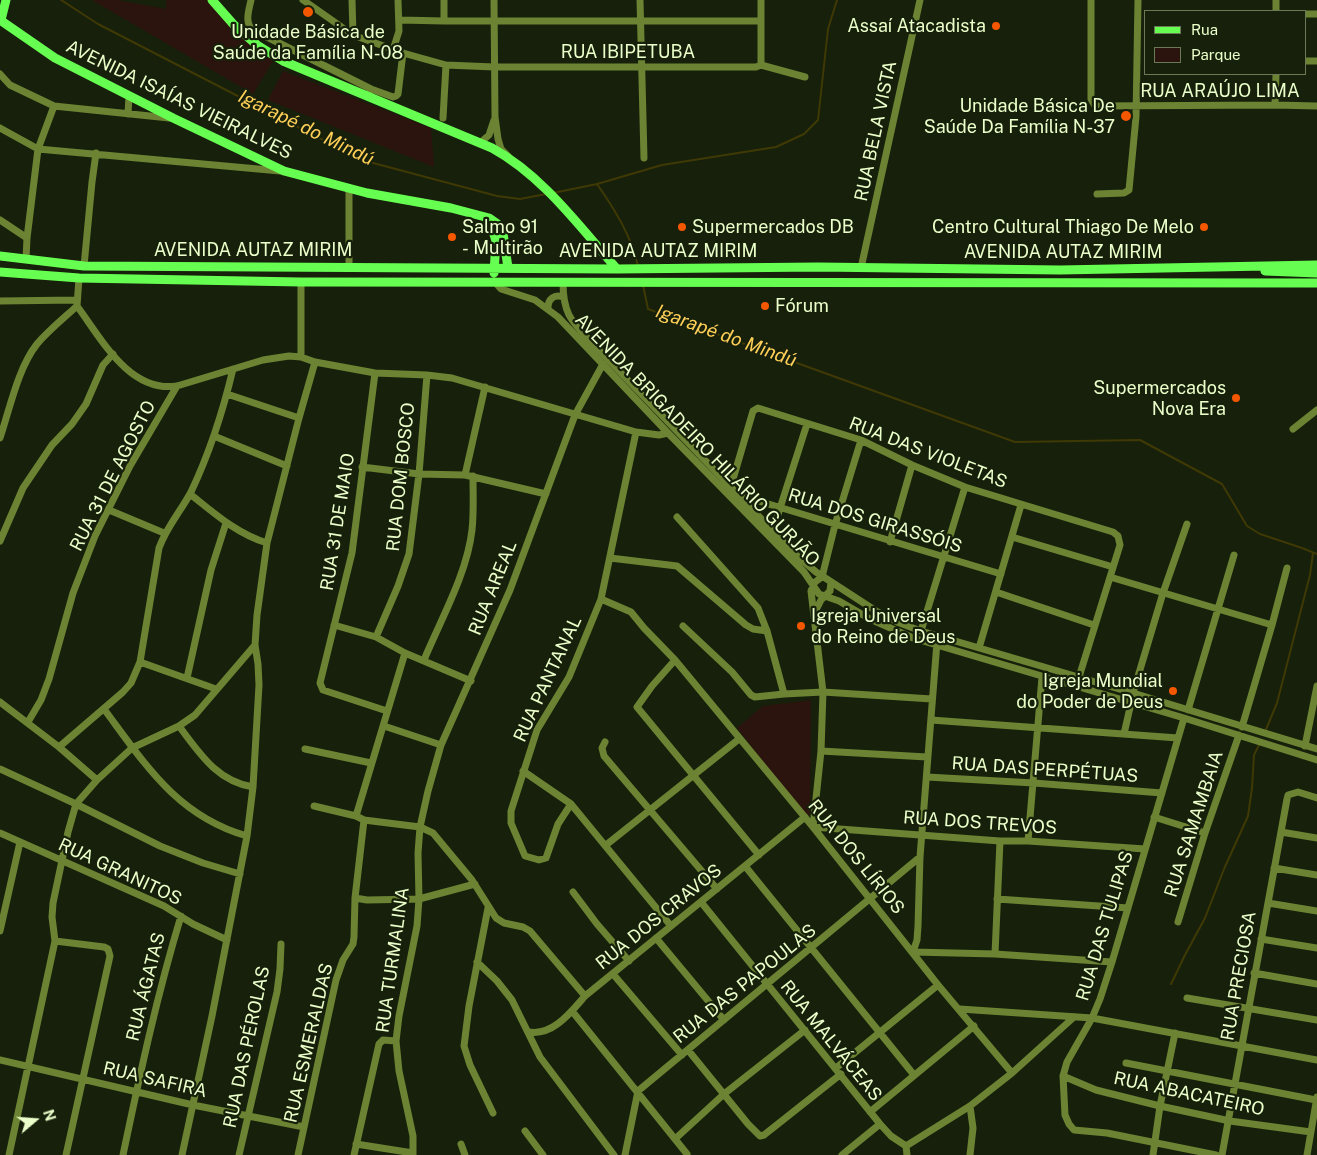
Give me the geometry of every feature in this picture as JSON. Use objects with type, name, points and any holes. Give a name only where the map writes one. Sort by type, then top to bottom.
[{"type":"main road","points":[[0,21],[6,0]]},
{"type":"main road","points":[[212,0],[234,25],[257,44],[283,61],[370,93],[508,157],[536,178],[617,269]]},
{"type":"main road","name":"AVENIDA ISAÍAS VIEIRALVES","points":[[0,21],[55,58],[173,118],[284,171],[350,188],[489,218]]},
{"type":"main road","points":[[489,218],[496,222],[503,233],[508,268]]},
{"type":"main road","points":[[489,218],[496,241],[494,281]]},
{"type":"main road","name":"AVENIDA AUTAZ MIRIM","points":[[0,256],[84,266],[1060,270],[1317,265]]},
{"type":"main road","points":[[1239,266],[1255,270],[1317,273]]},
{"type":"main road","name":"AVENIDA AUTAZ MIRIM","points":[[0,272],[79,278],[301,282],[1284,283]]},
{"type":"main road","points":[[1284,283],[1317,283]]},
{"type":"main road","points":[[1284,283],[1288,286],[1317,288]]},
{"type":"street","points":[[251,0],[248,22],[250,28],[370,93],[393,97],[398,94],[403,54]]},
{"type":"street","name":"RUA IBIPETUBA","points":[[303,0],[353,35],[403,54],[446,65],[494,67],[756,67],[760,65],[805,76]]},
{"type":"street","points":[[352,0],[353,35]]},
{"type":"street","points":[[393,50],[399,31],[398,0]]},
{"type":"street","points":[[444,0],[444,21]]},
{"type":"street","points":[[494,0],[495,117],[498,140],[508,157]]},
{"type":"street","points":[[640,0],[639,21],[644,158]]},
{"type":"street","points":[[760,65],[761,0]]},
{"type":"street","name":"RUA BELA VISTA","points":[[861,268],[920,0]]},
{"type":"street","name":"RUA ARAÚJO LIMA","points":[[1091,0],[1091,99],[1094,105],[1317,106]]},
{"type":"street","points":[[1097,194],[1124,193],[1129,190],[1142,59],[1142,14],[1138,0]]},
{"type":"street","points":[[400,20],[761,21]]},
{"type":"street","points":[[443,118],[446,65]]},
{"type":"street","points":[[0,74],[10,84],[54,106],[173,118]]},
{"type":"street","points":[[1275,105],[1276,75]]},
{"type":"street","points":[[128,114],[129,96]]},
{"type":"street","points":[[26,259],[38,149],[54,106]]},
{"type":"street","points":[[480,143],[489,135],[495,117]]},
{"type":"street","points":[[0,128],[38,149],[96,153],[197,165],[284,171]]},
{"type":"street","points":[[84,266],[96,153]]},
{"type":"street","points":[[349,267],[350,188]]},
{"type":"street","points":[[0,220],[27,238]]},
{"type":"street","points":[[0,438],[30,354],[76,303],[79,278]]},
{"type":"street","name":"AVENIDA BRIGADEIRO HILÁRIO GURJÃO","points":[[494,281],[501,289],[535,300],[548,308],[574,333],[668,433],[804,572],[819,594],[839,600],[891,630],[1317,760]]},
{"type":"street","points":[[301,282],[301,357]]},
{"type":"street","name":"AVENIDA BRIGADEIRO HILÁRIO GURJÃO","points":[[563,282],[563,298],[567,312],[576,324],[796,555],[822,577],[876,611],[897,622],[939,637],[1317,749]]},
{"type":"street","points":[[548,308],[548,303],[553,297],[563,298]]},
{"type":"street","points":[[0,301],[76,303]]},
{"type":"street","points":[[76,303],[112,354],[124,366],[142,380],[161,387],[177,386],[277,357],[301,357],[315,362],[375,373],[452,378],[636,432],[668,433]]},
{"type":"street","points":[[0,541],[23,488],[52,445],[72,424],[86,404],[103,365],[112,354]]},
{"type":"street","points":[[182,1155],[247,836],[253,787],[259,685],[255,645],[260,589],[267,543],[298,418],[315,362]]},
{"type":"street","name":"RUA AREAL","points":[[420,827],[441,745],[510,590],[575,415],[603,364]]},
{"type":"street","points":[[59,747],[104,709],[130,683],[140,662],[159,548],[164,533],[190,494],[214,436],[234,369]]},
{"type":"street","name":"RUA 31 DE MAIO","points":[[375,373],[352,553],[320,684],[323,690],[387,711]]},
{"type":"street","name":"RUA DOM BOSCO","points":[[376,637],[398,586],[409,554],[419,474],[427,375]]},
{"type":"street","name":"RUA 31 DE AGOSTO","points":[[28,722],[41,700],[49,679],[73,592],[95,536],[130,466],[177,386]]},
{"type":"street","points":[[424,660],[468,552],[473,513],[469,476],[485,387]]},
{"type":"street","points":[[227,394],[298,418]]},
{"type":"street","name":"RUA DAS VIOLETAS","points":[[731,486],[750,420],[754,409],[758,408],[861,440],[912,466],[965,487],[1113,532],[1119,540],[1119,549],[1113,567]]},
{"type":"street","points":[[1293,429],[1317,410]]},
{"type":"street","points":[[773,530],[807,424]]},
{"type":"street","name":"RUA PANTANAL","points":[[571,804],[558,824],[546,858],[539,860],[527,858],[522,854],[510,818],[537,730],[569,677],[601,599],[636,432]]},
{"type":"street","points":[[214,436],[287,466]]},
{"type":"street","points":[[813,827],[821,751],[823,692],[811,591],[817,579],[822,577],[835,525],[861,440]]},
{"type":"street","points":[[890,542],[912,466]]},
{"type":"street","points":[[362,467],[419,474],[469,476],[546,494]]},
{"type":"street","points":[[921,631],[965,487]]},
{"type":"street","points":[[190,494],[226,523],[250,537],[267,543]]},
{"type":"street","name":"RUA DOS GIRASSÓIS","points":[[741,496],[1000,574]]},
{"type":"street","points":[[979,648],[1021,505]]},
{"type":"street","points":[[109,510],[164,533]]},
{"type":"street","points":[[677,517],[753,602],[762,615],[784,694]]},
{"type":"street","points":[[187,678],[207,586],[226,523]]},
{"type":"street","points":[[1133,693],[1163,593],[1187,524]]},
{"type":"street","points":[[1012,537],[1113,567],[1079,677]]},
{"type":"street","points":[[1188,710],[1234,555]]},
{"type":"street","points":[[610,558],[677,566],[746,625],[753,629],[767,631]]},
{"type":"street","points":[[1242,727],[1287,568]]},
{"type":"street","points":[[1110,578],[1272,625]]},
{"type":"street","points":[[814,614],[824,596],[830,591],[831,582]]},
{"type":"street","points":[[996,592],[1094,625]]},
{"type":"street","name":"RUA DOS LÍRIOS","points":[[601,599],[630,612],[675,660],[805,817],[938,985],[1012,1073]]},
{"type":"street","points":[[334,625],[376,637],[405,653],[471,681]]},
{"type":"street","points":[[683,626],[732,672],[751,695],[760,698],[784,694],[823,692],[932,699]]},
{"type":"street","points":[[939,637],[936,645],[927,757],[920,857],[917,940],[913,952],[995,954],[1112,962]]},
{"type":"street","points":[[9,1155],[55,941],[52,911],[76,804],[97,780],[132,748],[179,726],[195,715],[255,645]]},
{"type":"street","points":[[356,816],[405,653]]},
{"type":"street","points":[[675,660],[652,686],[637,707],[759,855]]},
{"type":"street","points":[[140,662],[216,689]]},
{"type":"street","points":[[1028,841],[1042,677]]},
{"type":"street","points":[[1305,746],[1317,686]]},
{"type":"street","points":[[0,702],[28,722],[97,780]]},
{"type":"street","points":[[1124,734],[1131,703]]},
{"type":"street","points":[[104,709],[132,748],[169,791],[208,822],[247,836]]},
{"type":"street","name":"RUA DAS TULIPAS","points":[[1154,1143],[1107,1133],[1074,1130],[1067,1120],[1063,1099],[1064,1076],[1067,1062],[1092,1018],[1112,962],[1184,718]]},
{"type":"street","points":[[931,720],[1178,738]]},
{"type":"street","points":[[179,726],[208,762],[220,773],[230,780],[253,787]]},
{"type":"street","points":[[384,726],[441,745]]},
{"type":"street","name":"RUA SAMAMBAIA","points":[[1178,922],[1205,832],[1239,735]]},
{"type":"street","points":[[606,845],[739,738]]},
{"type":"street","points":[[605,742],[602,748],[604,756],[717,889]]},
{"type":"street","points":[[305,749],[371,763]]},
{"type":"street","points":[[821,751],[927,757]]},
{"type":"street","points":[[0,769],[168,849],[203,863],[240,874]]},
{"type":"street","points":[[523,771],[571,804],[671,926]]},
{"type":"street","name":"RUA DAS PERPÉTUAS","points":[[927,777],[1162,793]]},
{"type":"street","name":"RUA PRECIOSA","points":[[1222,1155],[1230,1121],[1254,973],[1288,795],[1294,792],[1317,798]]},
{"type":"street","points":[[314,806],[356,816],[364,820],[420,827],[433,834],[451,853],[475,884],[488,908],[500,921],[523,927],[530,931],[585,996]]},
{"type":"street","name":"RUA DOS CRAVOS","points":[[529,1032],[545,1031],[555,1025],[572,1011],[585,996],[805,817]]},
{"type":"street","points":[[1154,817],[1205,832]]},
{"type":"street","name":"RUA ESMERALDAS","points":[[298,1155],[336,980],[343,960],[353,944],[355,898],[364,820]]},
{"type":"street","name":"RUA TURMALINA","points":[[413,1154],[410,1118],[399,1071],[396,1040],[414,939],[419,899],[418,853],[420,827]]},
{"type":"street","name":"RUA DOS TREVOS","points":[[813,827],[1000,841],[1028,841],[1145,849]]},
{"type":"street","points":[[1281,832],[1317,838]]},
{"type":"street","name":"RUA GRANITOS","points":[[0,833],[164,906],[207,931],[227,940]]},
{"type":"street","points":[[995,954],[1000,841]]},
{"type":"street","points":[[0,931],[20,842]]},
{"type":"street","name":"RUA DAS PAPOULAS","points":[[638,1091],[920,857]]},
{"type":"street","points":[[745,866],[914,1075]]},
{"type":"street","points":[[1274,868],[1317,875]]},
{"type":"street","points":[[355,898],[367,900],[419,899],[475,884]]},
{"type":"street","points":[[573,892],[597,924],[629,961]]},
{"type":"street","points":[[997,899],[1128,908]]},
{"type":"street","name":"RUA MALVÁCEAS","points":[[701,902],[880,1124],[891,1136],[906,1146]]},
{"type":"street","points":[[1268,903],[1317,911]]},
{"type":"street","points":[[488,908],[466,1021],[464,1046],[470,1064],[493,1113]]},
{"type":"street","name":"RUA ÁGATAS","points":[[124,1155],[136,1091],[163,976],[181,916]]},
{"type":"street","points":[[656,938],[724,1020]]},
{"type":"street","points":[[1261,939],[1317,948]]},
{"type":"street","points":[[55,941],[104,947],[110,952],[66,1155]]},
{"type":"street","name":"RUA DAS PÉROLAS","points":[[239,1155],[277,992],[281,944]]},
{"type":"street","points":[[477,962],[506,991],[518,1010],[540,1057],[614,1155]]},
{"type":"street","points":[[1254,973],[1317,984]]},
{"type":"street","points":[[613,974],[724,1094],[760,1136],[772,1130],[841,1074]]},
{"type":"street","points":[[836,1068],[938,985]]},
{"type":"street","points":[[1187,998],[1317,1020]]},
{"type":"street","points":[[960,1009],[1092,1018],[1317,1060]]},
{"type":"street","points":[[572,1011],[687,1154]]},
{"type":"street","points":[[907,1155],[906,1146],[970,1106],[1012,1073],[1074,1017]]},
{"type":"street","points":[[870,1112],[974,1026]]},
{"type":"street","points":[[675,1139],[724,1094],[804,1030]]},
{"type":"street","points":[[1153,1155],[1166,1072],[1175,1033]]},
{"type":"street","points":[[354,1155],[379,1044],[383,1040],[396,1040]]},
{"type":"street","name":"RUA SAFIRA","points":[[0,1060],[247,1116],[304,1127]]},
{"type":"street","points":[[1126,1063],[1236,1085],[1317,1098],[1311,1132],[1313,1144],[1307,1155]]},
{"type":"street","name":"RUA ABACATEIRO","points":[[1064,1076],[1096,1090],[1160,1106],[1230,1121],[1311,1132]]},
{"type":"street","points":[[625,1155],[638,1091]]},
{"type":"street","points":[[970,1106],[973,1128],[970,1155]]},
{"type":"street","points":[[842,1155],[880,1124]]},
{"type":"street","points":[[525,1132],[543,1155]]},
{"type":"street","points":[[1154,1143],[1216,1155]]},
{"type":"street","points":[[356,1144],[413,1154]]},
{"type":"street","points":[[461,1144],[465,1155]]},
{"type":"green space","points":[[92,0],[117,0],[166,9],[166,0],[207,0],[273,61],[253,94]]},
{"type":"green space","points":[[283,71],[431,128],[434,167],[268,100]]},
{"type":"green space","points":[[811,700],[810,815],[805,816],[737,728],[763,706]]},
{"type":"waterway","name":"Igarapé do Mindú","points":[[61,0],[98,24],[362,160],[497,196],[520,199],[546,194]]},
{"type":"waterway","points":[[597,184],[662,165],[776,147],[804,134],[818,120],[828,29],[837,0]]},
{"type":"waterway","name":"Igarapé do Mindú","points":[[553,193],[597,184],[622,223],[638,266]]},
{"type":"waterway","name":"Igarapé do Mindú","points":[[643,285],[648,309],[1015,442],[1140,440],[1222,484],[1247,526],[1260,534],[1317,554]]},
{"type":"waterway","points":[[1265,732],[1277,703],[1310,575],[1313,553]]},
{"type":"waterway","points":[[1171,984],[1205,918],[1224,869],[1248,816],[1254,755],[1259,745]]},
{"type":"place","name":"Unidade Básica de Saúde da Família N-08","points":[[308,12]]},
{"type":"place","name":"Assaí Atacadista","points":[[996,26]]},
{"type":"place","name":"Unidade Básica De Saúde Da Família N-37","points":[[1126,116]]},
{"type":"place","name":"Supermercados DB","points":[[682,227]]},
{"type":"place","name":"Centro Cultural Thiago De Melo","points":[[1204,227]]},
{"type":"place","name":"Salmo 91 - Multirão","points":[[452,237]]},
{"type":"place","name":"Fórum","points":[[765,306]]},
{"type":"place","name":"Supermercados Nova Era","points":[[1236,398]]},
{"type":"place","name":"Igreja Universal do Reino de Deus","points":[[801,626]]},
{"type":"place","name":"Igreja Mundial do Poder de Deus","points":[[1173,691]]}]
